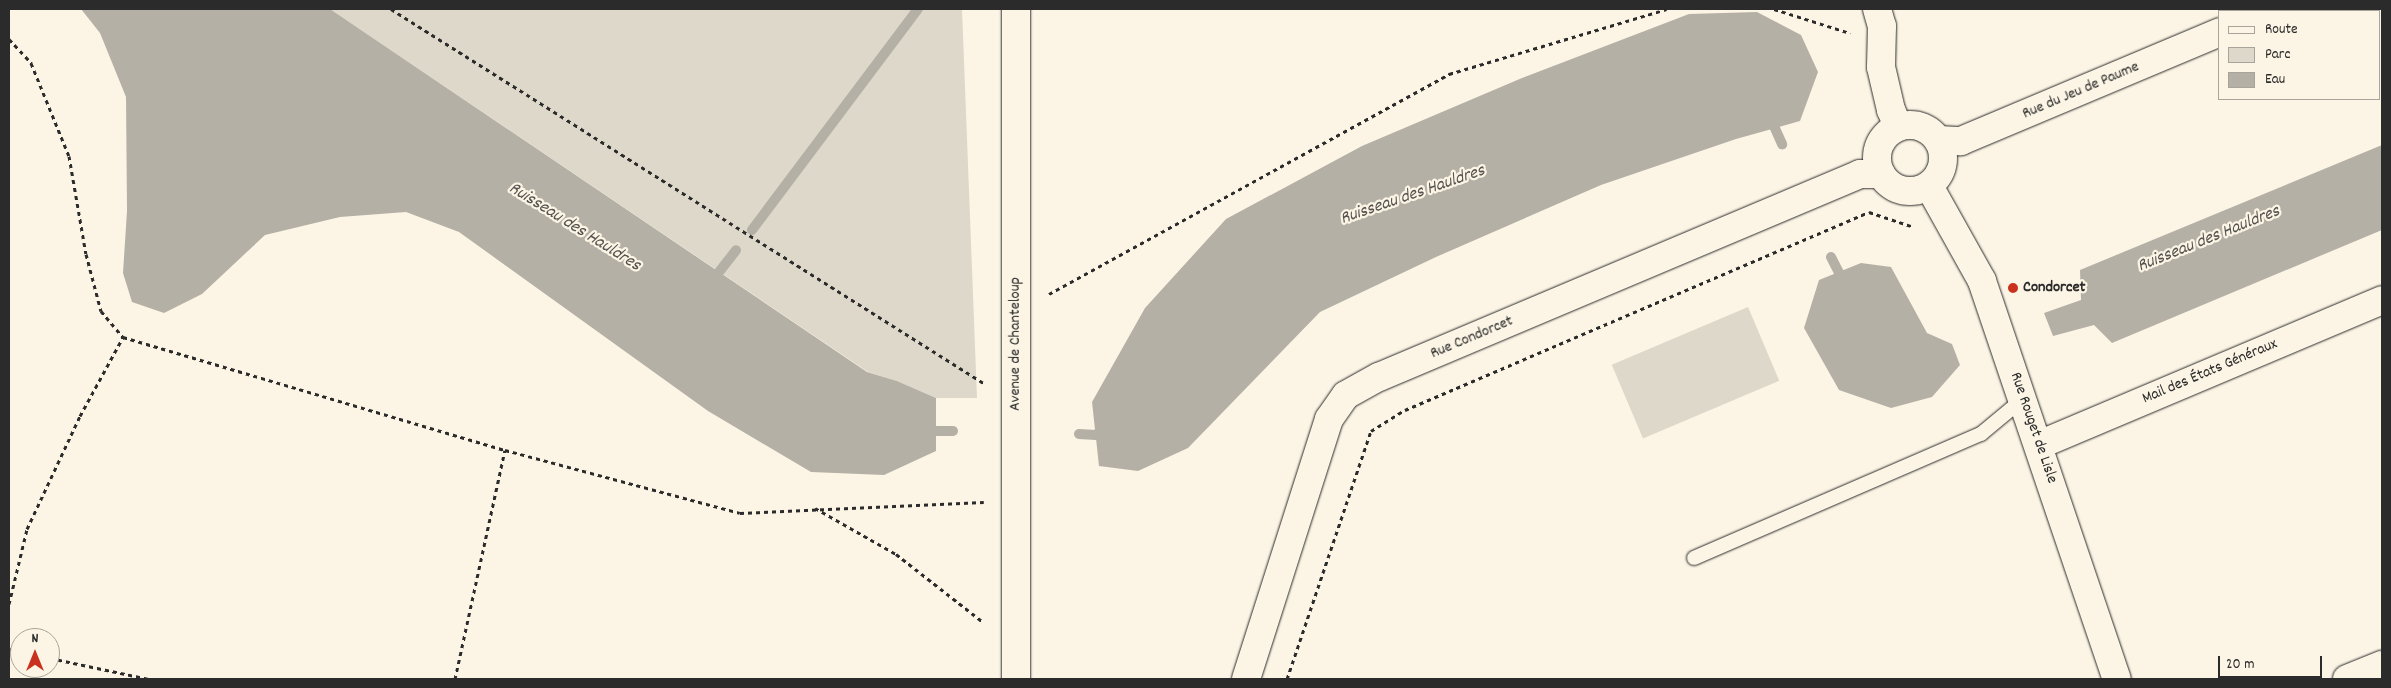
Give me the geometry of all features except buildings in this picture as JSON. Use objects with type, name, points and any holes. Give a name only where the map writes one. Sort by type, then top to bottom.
[{"type":"street","name":"Avenue de Chanteloup","points":[[1016,9],[1016,679]]},
{"type":"street","points":[[1877,9],[1882,26],[1881,67],[1891,110],[1898,126]]},
{"type":"street","name":"Rue du Jeu de Paume","points":[[1939,140],[1961,141],[2218,33]]},
{"type":"street","points":[[1913,124],[1928,129],[1939,140],[1944,152],[1944,165],[1938,177],[1929,186],[1916,191],[1902,191],[1889,184],[1880,174],[1877,160],[1879,146],[1886,134],[1898,126],[1913,124]]},
{"type":"street","name":"Rue Condorcet","points":[[1246,679],[1330,419],[1346,395],[1379,377],[1860,174],[1880,174]]},
{"type":"street","name":"Rue Rouget de Lisle","points":[[1929,186],[1982,281],[2117,679]]},
{"type":"street","name":"Mail des États Généraux","points":[[2039,445],[2382,300]]},
{"type":"street","points":[[2347,679],[2382,665]]},
{"type":"lane","points":[[1694,558],[1981,434],[2023,399]]},
{"type":"path","points":[[391,9],[989,387]]},
{"type":"path","points":[[1047,294],[1449,74],[1667,9]]},
{"type":"path","points":[[1774,9],[1856,35]]},
{"type":"path","points":[[9,39],[30,63],[69,156],[86,254],[101,311],[123,337],[505,450],[740,513],[814,508],[989,502]]},
{"type":"path","points":[[1287,679],[1371,431],[1405,410],[1869,212],[1916,228],[1928,240],[1952,226]]},
{"type":"path","points":[[9,604],[27,529],[80,416],[123,337]]},
{"type":"path","points":[[454,679],[505,450]]},
{"type":"path","points":[[814,508],[896,554],[973,612],[989,627]]},
{"type":"path","points":[[60,660],[150,679]]},
{"type":"green space","points":[[330,9],[962,9],[977,398],[936,398],[897,381],[868,372]]},
{"type":"green space","points":[[1748,307],[1779,381],[1643,438],[1612,365]]},
{"type":"water","points":[[81,9],[330,9],[867,372],[897,381],[936,398],[936,451],[884,475],[811,472],[708,411],[459,232],[406,212],[340,217],[265,235],[202,294],[164,313],[132,302],[123,273],[127,211],[126,97],[100,33]]},
{"type":"water","points":[[1757,12],[1801,35],[1818,72],[1800,121],[1736,139],[1601,185],[1436,257],[1320,312],[1188,448],[1138,471],[1099,466],[1092,402],[1145,308],[1226,219],[1362,146],[1522,78],[1689,14]]},
{"type":"water","points":[[2382,145],[2382,230],[2112,343],[2094,325],[2053,336],[2044,313],[2081,300],[2080,270]]},
{"type":"water","points":[[1861,263],[1891,267],[1927,333],[1952,344],[1960,365],[1932,397],[1891,408],[1839,390],[1804,328],[1819,280]]},
{"type":"waterway","points":[[752,230],[918,9]]},
{"type":"waterway","name":"Ruisseau des Hauldres","points":[[1770,117],[1782,144]]},
{"type":"waterway","points":[[712,281],[736,250]]},
{"type":"waterway","name":"Ruisseau des Hauldres","points":[[1831,257],[1845,284]]},
{"type":"waterway","name":"Ruisseau des Hauldres","points":[[925,427],[936,431],[953,431]]},
{"type":"waterway","name":"Ruisseau des Hauldres","points":[[1079,434],[1096,435],[1105,427]]},
{"type":"place","name":"Condorcet","points":[[2013,288]]}]
